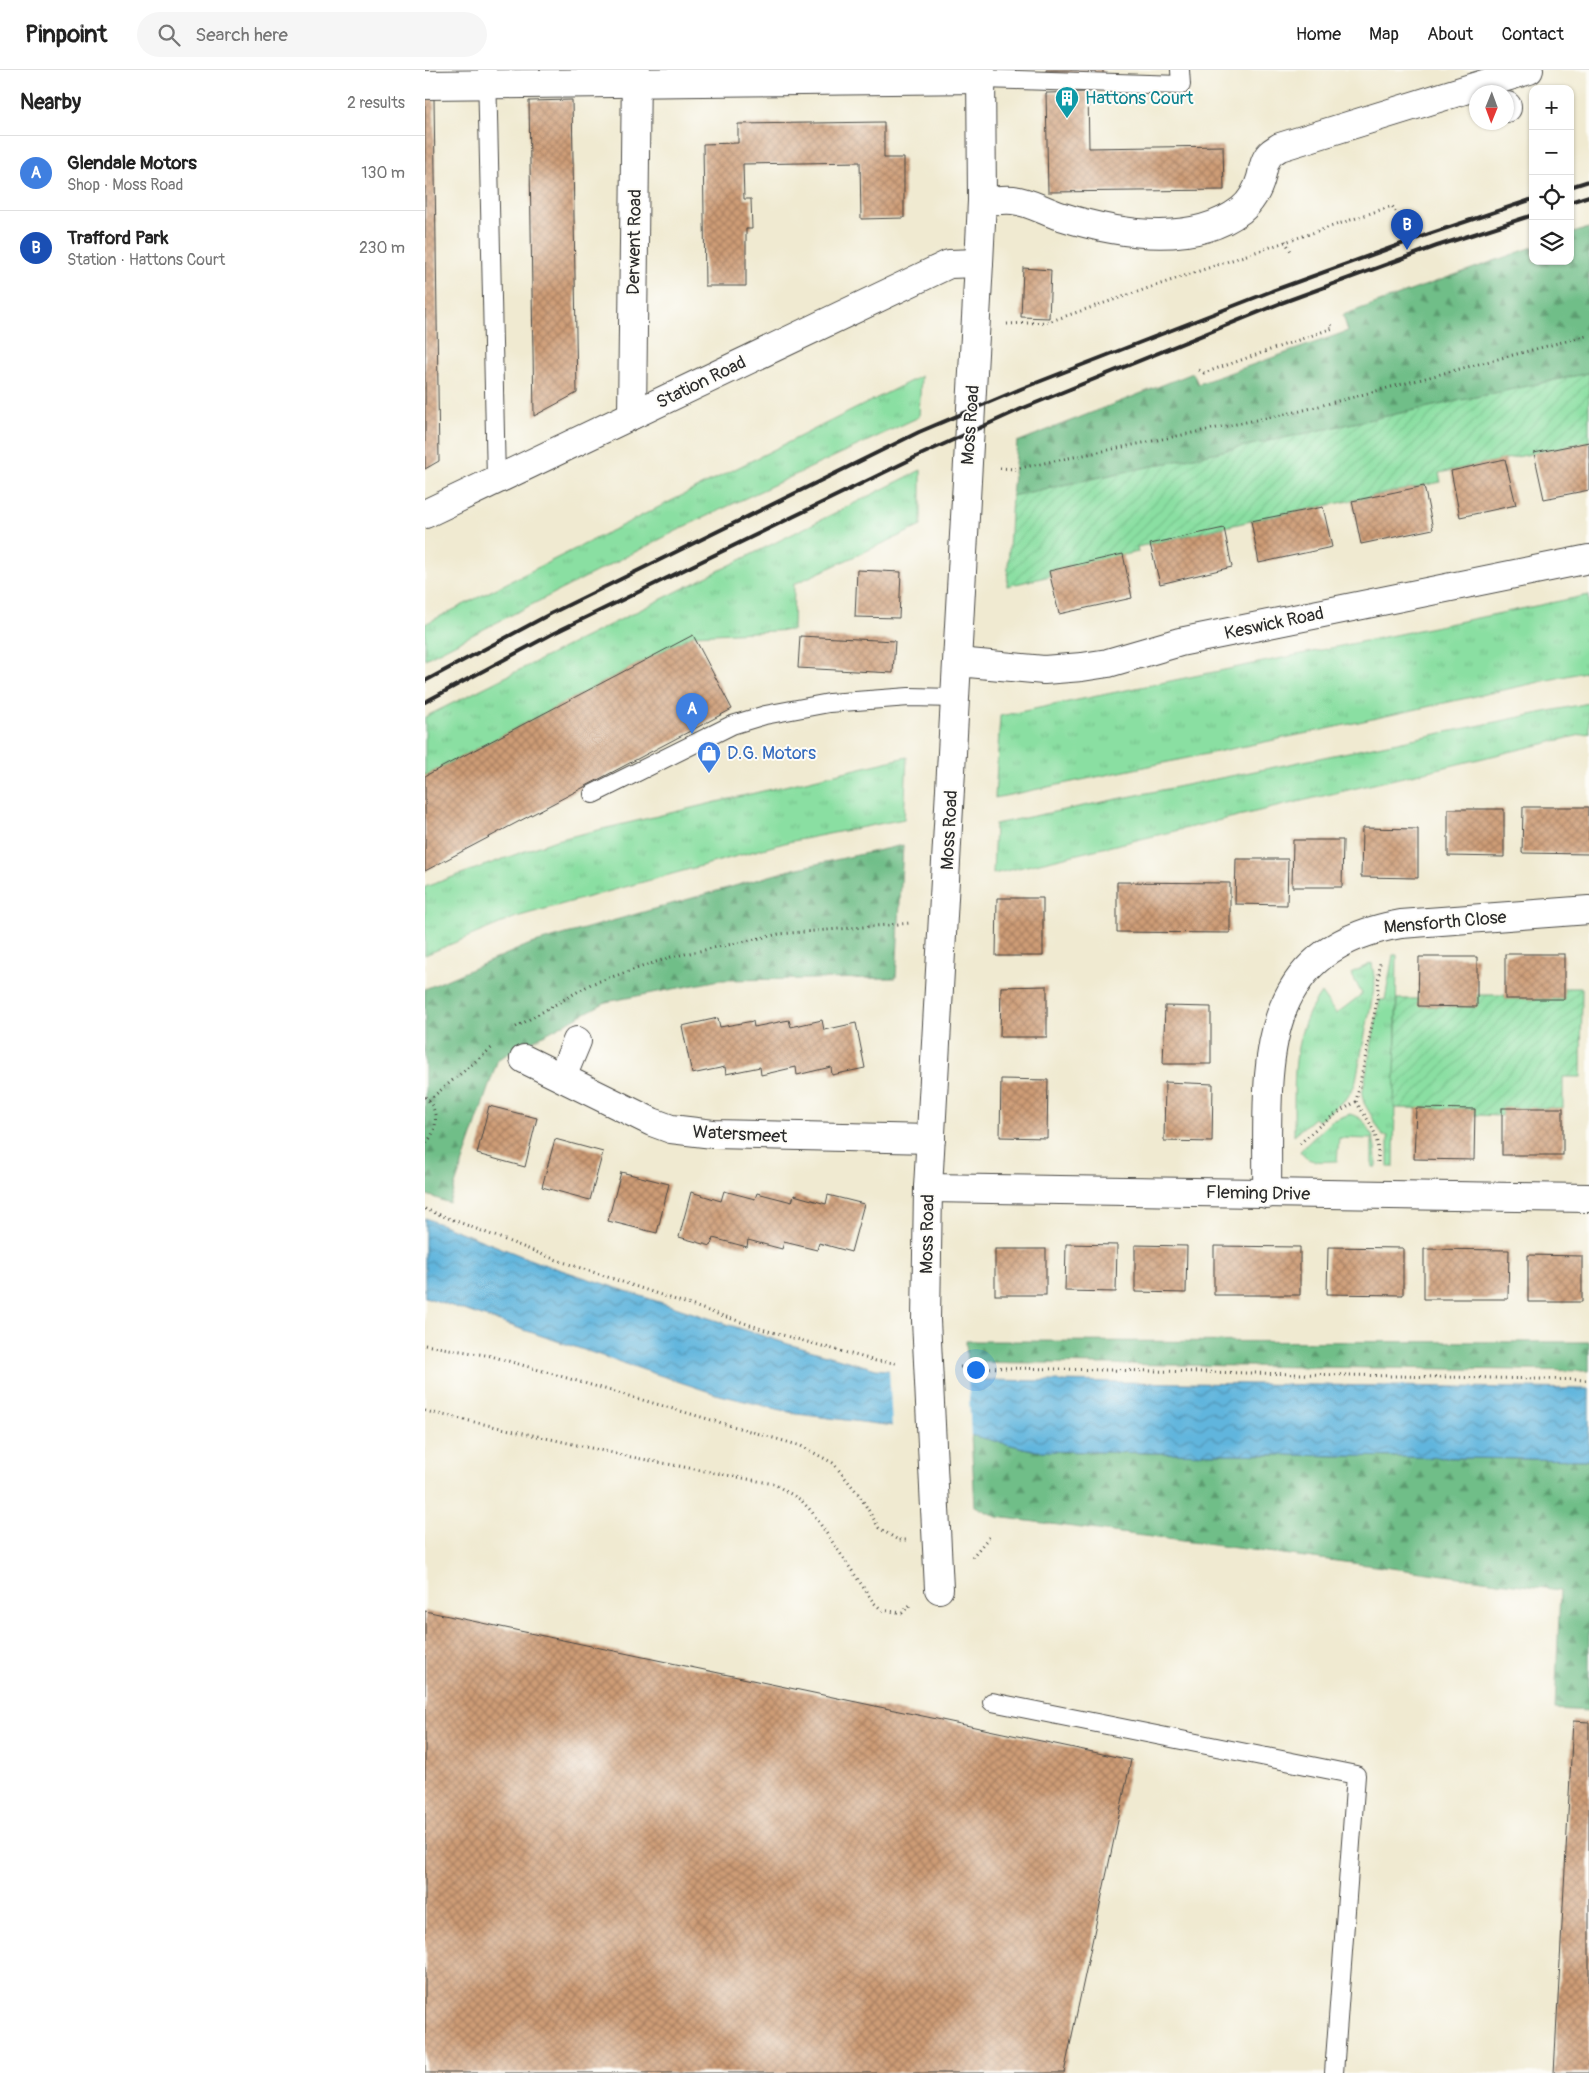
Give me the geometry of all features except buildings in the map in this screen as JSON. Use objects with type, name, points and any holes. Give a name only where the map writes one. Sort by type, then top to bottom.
[{"type":"street","points":[[1502,85],[1529,70]]},
{"type":"street","points":[[425,85],[487,78],[981,75]]},
{"type":"street","name":"Moss Road","points":[[939,1590],[926,1320],[928,1188],[957,698],[967,466],[982,201],[981,75]]},
{"type":"street","name":"Derwent Road","points":[[633,415],[636,77]]},
{"type":"street","points":[[982,201],[1012,200],[1035,205],[1057,215],[1120,231],[1149,234],[1175,233],[1201,228],[1222,221],[1241,209],[1255,194],[1264,165],[1270,154],[1280,147],[1469,95]]},
{"type":"street","name":"Station Road","points":[[425,514],[949,264],[979,263]]},
{"type":"street","name":"Keswick Road","points":[[958,662],[1044,670],[1083,668],[1108,663],[1180,642],[1589,559]]},
{"type":"street","name":"Mensforth Close","points":[[1267,1194],[1268,1070],[1272,1043],[1279,1016],[1289,993],[1304,971],[1325,954],[1376,928],[1401,924],[1589,910]]},
{"type":"street","points":[[562,1077],[577,1041]]},
{"type":"street","name":"Watersmeet","points":[[524,1059],[652,1122],[671,1129],[713,1134],[931,1139]]},
{"type":"street","name":"Fleming Drive","points":[[928,1188],[1589,1198]]},
{"type":"lane","points":[[981,75],[1181,84],[1180,70]]},
{"type":"lane","points":[[487,78],[496,480]]},
{"type":"lane","points":[[593,794],[732,725],[765,715],[839,702],[909,697],[957,698]]},
{"type":"lane","points":[[992,1702],[1356,1775],[1334,2073]]},
{"type":"path","points":[[976,326],[1048,322],[1392,206],[1400,218]]},
{"type":"path","points":[[1285,241],[1292,253]]},
{"type":"path","points":[[1199,370],[1204,372],[1333,328],[1329,322]]},
{"type":"path","points":[[967,466],[1015,469],[1300,411],[1589,335]]},
{"type":"path","points":[[510,1032],[591,984],[671,957],[779,934],[944,920]]},
{"type":"path","points":[[1376,928],[1380,978],[1356,1102],[1373,1127],[1379,1143],[1378,1167]]},
{"type":"path","points":[[429,1100],[496,1045]]},
{"type":"path","points":[[425,1097],[429,1100],[434,1110],[436,1120],[434,1131],[425,1144]]},
{"type":"path","points":[[1299,1145],[1314,1129],[1335,1113],[1356,1102]]},
{"type":"path","points":[[425,1209],[554,1259],[768,1331],[876,1361],[903,1364]]},
{"type":"path","points":[[425,1345],[491,1356],[801,1446],[833,1463],[859,1496],[879,1528],[889,1535],[898,1540],[937,1539]]},
{"type":"path","points":[[958,1367],[1589,1380]]},
{"type":"path","points":[[425,1411],[631,1457],[774,1484],[801,1500],[812,1512],[874,1603],[882,1610],[902,1613],[913,1600],[912,1591],[939,1590]]},
{"type":"path","points":[[972,1557],[990,1536]]},
{"type":"green space","points":[[1589,228],[1589,373],[1012,496],[1017,442],[1193,373],[1198,384],[1348,331],[1343,315],[1529,248],[1529,265],[1574,265],[1574,233]]},
{"type":"green space","points":[[1589,373],[1589,442],[1439,473],[1441,482],[1251,521],[1137,547],[1138,552],[1049,571],[1050,576],[1007,586],[1012,496]]},
{"type":"green space","points":[[921,376],[919,417],[692,523],[425,659],[425,624]]},
{"type":"green space","points":[[921,470],[921,526],[794,584],[793,630],[693,635],[425,776],[425,717]]},
{"type":"green space","points":[[1589,595],[1589,671],[1327,729],[995,798],[1000,716]]},
{"type":"green space","points":[[1589,703],[1589,733],[993,874],[995,824]]},
{"type":"green space","points":[[907,757],[904,819],[788,842],[516,917],[425,955],[425,887],[556,840]]},
{"type":"green space","points":[[903,845],[896,978],[720,980],[606,1002],[498,1059],[449,1203],[425,1194],[425,989],[528,945],[794,869]]},
{"type":"green space","points":[[1393,955],[1397,955],[1394,1167],[1388,1167],[1388,1136],[1383,1136],[1364,1103],[1362,1095],[1380,1000],[1385,1000]]},
{"type":"green space","points":[[1372,963],[1375,984],[1355,1085],[1347,1098],[1318,1121],[1314,1118],[1294,1135],[1296,1061],[1303,1027],[1321,993],[1336,1014],[1362,994],[1351,973]]},
{"type":"green space","points":[[1564,988],[1582,988],[1581,1077],[1563,1077],[1563,1108],[1503,1108],[1502,1116],[1475,1115],[1474,1109],[1394,1108],[1397,999],[1419,999],[1419,1006],[1476,1007],[1477,995],[1505,995],[1505,999],[1564,999]]},
{"type":"green space","points":[[1350,1114],[1358,1117],[1369,1128],[1374,1143],[1376,1167],[1372,1167],[1372,1139],[1339,1138],[1337,1161],[1316,1161],[1303,1155],[1300,1151],[1331,1121]]},
{"type":"green space","points":[[966,1341],[1589,1342],[1589,1371],[967,1362]]},
{"type":"green space","points":[[971,1435],[1036,1451],[1589,1460],[1589,1711],[1555,1709],[1560,1590],[997,1517],[975,1506]]},
{"type":"water","points":[[425,1218],[537,1262],[788,1344],[876,1369],[984,1380],[1589,1389],[1589,1460],[1036,1451],[974,1436],[797,1414],[716,1394],[425,1297]]},
{"type":"pier","points":[[889,1368],[968,1376],[971,1438],[892,1428]]},
{"type":"railway","points":[[1574,186],[1589,181]]},
{"type":"railway","points":[[1574,201],[1589,196]]},
{"type":"railway","points":[[425,681],[550,614],[919,432],[1023,388],[1272,291],[1429,234],[1529,200]]},
{"type":"railway","points":[[425,702],[554,633],[920,455],[1021,409],[1281,303],[1437,246],[1529,216]]},
{"type":"place","name":"Hattons Court","points":[[1067,119]]},
{"type":"place","name":"Trafford Park","points":[[1407,250]]},
{"type":"place","name":"Glendale Motors","points":[[692,734]]},
{"type":"place","name":"D.G. Motors","points":[[709,774]]}]
